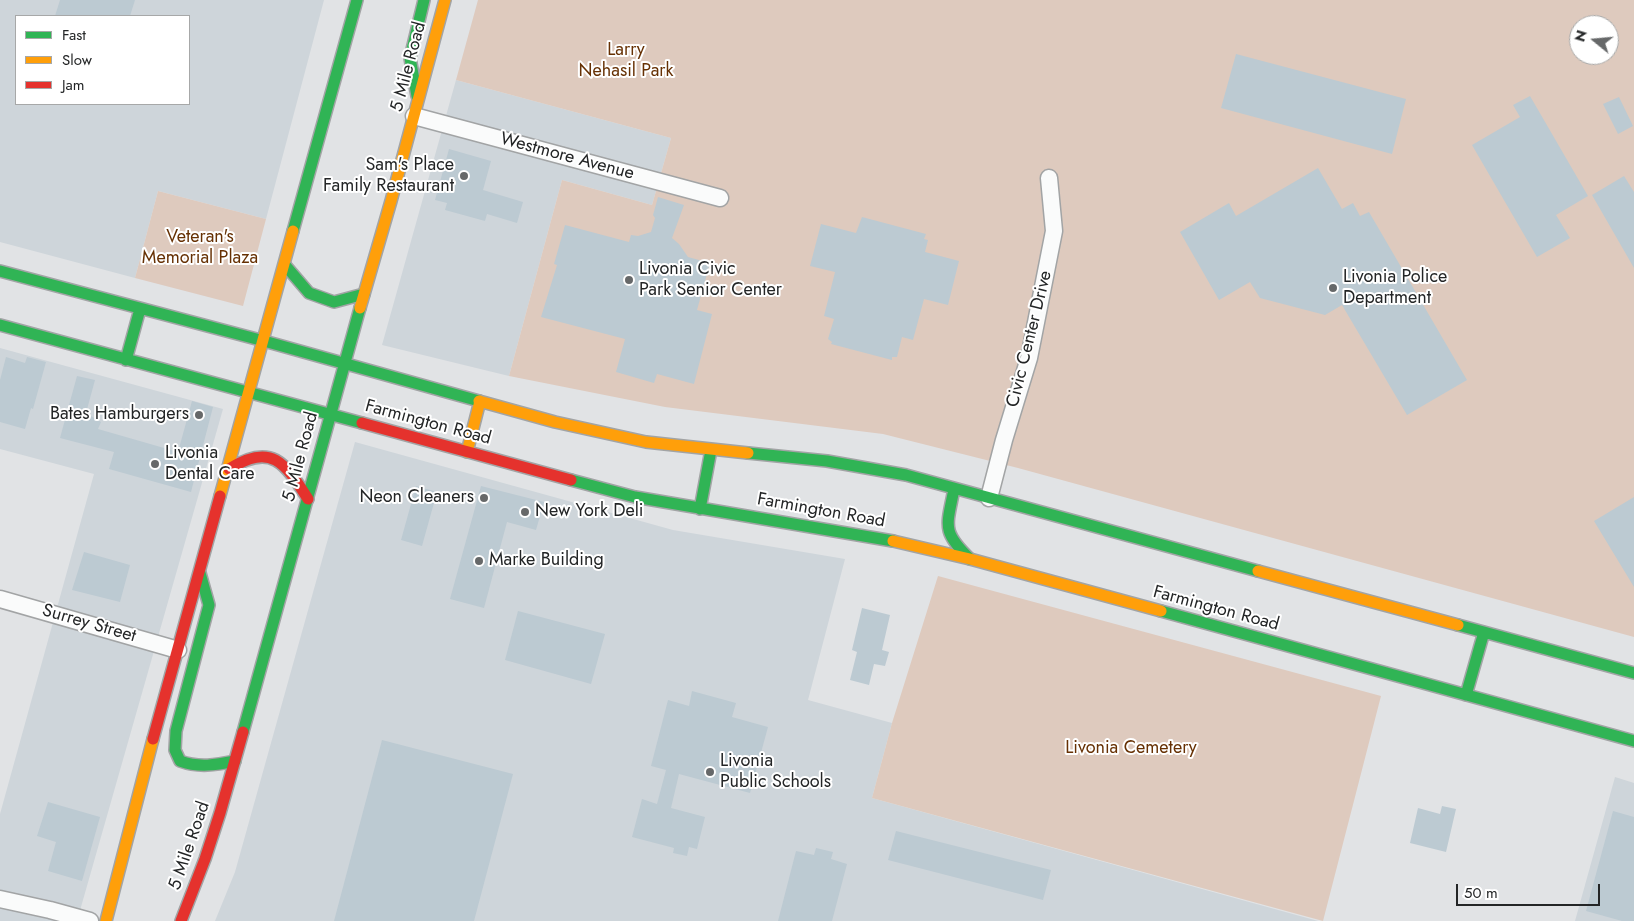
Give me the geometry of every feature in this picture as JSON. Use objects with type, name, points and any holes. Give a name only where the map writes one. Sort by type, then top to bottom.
[{"type":"main road","points":[[106,921],[138,796],[357,0]]},
{"type":"main road","points":[[416,109],[410,58],[424,0]]},
{"type":"main road","name":"5 Mile Road","points":[[181,921],[205,859],[235,761],[445,0]]},
{"type":"main road","points":[[285,265],[309,293],[334,302],[364,294]]},
{"type":"main road","name":"Farmington Road","points":[[0,271],[610,435],[646,442],[710,450],[861,466],[906,476],[1634,673]]},
{"type":"main road","points":[[126,360],[140,309]]},
{"type":"main road","name":"Farmington Road","points":[[0,325],[635,498],[903,543],[970,560],[1634,741]]},
{"type":"main road","points":[[467,452],[480,401]]},
{"type":"main road","points":[[700,509],[710,450]]},
{"type":"main road","points":[[229,469],[243,459],[256,455],[271,458],[284,465],[308,499]]},
{"type":"main road","points":[[954,489],[947,526],[954,544],[970,560]]},
{"type":"main road","points":[[200,572],[209,605],[176,732],[176,750],[180,761],[192,767],[206,767],[235,761]]},
{"type":"main road","points":[[1466,695],[1484,632]]},
{"type":"street","name":"Westmore Avenue","points":[[416,109],[720,198]]},
{"type":"street","name":"Civic Center Drive","points":[[988,498],[1029,358],[1054,231],[1049,178]]},
{"type":"street","name":"Surrey Street","points":[[0,600],[178,650]]},
{"type":"street","points":[[0,899],[90,921]]},
{"type":"shaded area","points":[[0,0],[324,0],[266,219],[158,191],[135,278],[0,242]]},
{"type":"shaded area","points":[[456,80],[671,138],[652,205],[562,180],[509,376],[382,345]]},
{"type":"shaded area","points":[[0,348],[223,409],[77,921],[0,921],[0,814],[94,474],[0,449]]},
{"type":"shaded area","points":[[355,442],[673,530],[845,559],[808,700],[892,723],[872,798],[1318,921],[215,921],[235,872]]},
{"type":"shaded area","points":[[1615,777],[1634,783],[1634,921],[1575,921]]},
{"type":"green space","name":"Larry Nehasil Park","points":[[478,0],[1634,0],[1634,637],[1018,468],[883,434],[665,407],[509,376],[562,180],[652,205],[671,138],[456,80]]},
{"type":"green space","name":"Veteran's Memorial Plaza","points":[[158,191],[266,219],[243,306],[135,278]]},
{"type":"green space","name":"Livonia Cemetery","points":[[938,576],[1381,696],[1323,921],[872,798],[892,723]]},
{"type":"building","points":[[60,0],[135,0],[130,15],[55,15]]},
{"type":"building","points":[[1236,54],[1406,99],[1392,154],[1221,108]]},
{"type":"building","points":[[1530,96],[1588,196],[1556,215],[1570,238],[1537,257],[1472,145],[1520,117],[1513,105]]},
{"type":"building","points":[[1619,97],[1633,126],[1618,134],[1603,104]]},
{"type":"building","name":"Sam's Place Family Restaurant","points":[[449,149],[491,161],[483,190],[523,202],[517,223],[487,214],[485,221],[445,210],[447,203],[435,200]]},
{"type":"building","name":"Livonia Police Department","points":[[1318,168],[1342,209],[1353,203],[1360,216],[1369,212],[1467,380],[1407,415],[1342,305],[1325,315],[1260,298],[1250,282],[1219,300],[1180,232],[1229,203],[1236,216]]},
{"type":"building","points":[[1624,176],[1634,192],[1634,268],[1592,195]]},
{"type":"building","name":"Livonia Civic Park Senior Center","points":[[658,197],[684,205],[672,238],[688,257],[710,263],[697,310],[712,314],[694,384],[657,374],[654,383],[616,372],[625,339],[541,317],[557,265],[554,264],[565,225],[629,242],[631,235],[638,236],[651,232]]},
{"type":"building","points":[[862,217],[926,234],[924,239],[928,240],[925,252],[959,261],[948,305],[924,299],[913,340],[902,337],[897,357],[892,357],[892,360],[831,344],[832,342],[828,339],[834,319],[824,316],[835,272],[810,266],[821,224],[856,233]]},
{"type":"building","points":[[6,357],[25,363],[27,357],[46,362],[33,409],[31,408],[25,429],[0,422],[0,380]]},
{"type":"building","points":[[77,376],[95,380],[86,413],[101,422],[98,429],[178,452],[192,401],[213,407],[191,492],[109,469],[114,452],[60,438]]},
{"type":"building","points":[[416,486],[437,492],[422,546],[401,540]]},
{"type":"building","name":"Marke Building","points":[[481,486],[544,502],[536,530],[507,522],[484,608],[450,599]]},
{"type":"building","points":[[1634,497],[1634,587],[1594,521]]},
{"type":"building","points":[[84,552],[130,565],[120,602],[72,590]]},
{"type":"building","points":[[862,608],[890,615],[882,650],[889,652],[885,666],[874,664],[869,685],[850,680],[857,652],[852,650]]},
{"type":"building","points":[[518,611],[605,634],[591,684],[505,660]]},
{"type":"building","name":"Livonia Public Schools","points":[[692,691],[736,703],[732,717],[768,727],[750,793],[679,774],[671,808],[705,817],[697,849],[689,847],[687,856],[673,853],[674,848],[632,837],[642,799],[657,804],[666,770],[651,766],[668,700],[689,706]]},
{"type":"building","points":[[382,740],[513,774],[474,921],[334,921]]},
{"type":"building","points":[[48,802],[100,817],[82,881],[48,871],[56,842],[37,836]]},
{"type":"building","points":[[1442,806],[1456,809],[1446,852],[1410,843],[1418,808],[1440,814]]},
{"type":"building","points":[[1613,811],[1634,817],[1634,921],[1622,921],[1586,911]]},
{"type":"building","points":[[896,831],[1051,870],[1043,900],[888,860]]},
{"type":"building","points":[[816,848],[833,852],[831,859],[847,864],[832,921],[778,921],[796,851],[814,855]]},
{"type":"traffic: fast","points":[[293,231],[357,0]]},
{"type":"traffic: fast","points":[[417,96],[410,58],[424,0]]},
{"type":"traffic: fast","points":[[285,265],[309,293],[334,302],[364,294]]},
{"type":"traffic: fast","points":[[0,271],[264,341],[479,401]]},
{"type":"traffic: fast","points":[[243,732],[360,308]]},
{"type":"traffic: fast","points":[[126,360],[140,309]]},
{"type":"traffic: fast","points":[[0,325],[362,423]]},
{"type":"traffic: fast","points":[[700,509],[711,450]]},
{"type":"traffic: fast","points":[[748,453],[827,461],[906,475],[1258,571]]},
{"type":"traffic: fast","points":[[571,480],[635,497],[893,541]]},
{"type":"traffic: fast","points":[[954,489],[948,527],[954,541],[970,559]]},
{"type":"traffic: fast","points":[[200,573],[209,605],[176,731],[175,750],[180,761],[194,765],[214,765],[235,761]]},
{"type":"traffic: fast","points":[[1161,611],[1634,741]]},
{"type":"traffic: fast","points":[[1458,625],[1634,673]]},
{"type":"traffic: fast","points":[[1466,695],[1484,632]]},
{"type":"traffic: slow","points":[[360,308],[445,0]]},
{"type":"traffic: slow","points":[[220,496],[293,231]]},
{"type":"traffic: slow","points":[[479,401],[555,422],[646,442],[748,453]]},
{"type":"traffic: slow","points":[[467,452],[480,401]]},
{"type":"traffic: slow","points":[[893,541],[970,559],[1161,611]]},
{"type":"traffic: slow","points":[[1258,571],[1458,625]]},
{"type":"traffic: slow","points":[[106,921],[153,739]]},
{"type":"traffic: jam","points":[[362,423],[571,480]]},
{"type":"traffic: jam","points":[[229,469],[256,457],[267,457],[276,460],[292,475],[308,499]]},
{"type":"traffic: jam","points":[[153,739],[220,496]]},
{"type":"traffic: jam","points":[[181,921],[205,859],[243,732]]},
{"type":"place","name":"Sam's Place Family Restaurant","points":[[464,176]]},
{"type":"place","name":"Livonia Civic Park Senior Center","points":[[629,280]]},
{"type":"place","name":"Livonia Police Department","points":[[1333,288]]},
{"type":"place","name":"Bates Hamburgers","points":[[199,415]]},
{"type":"place","name":"Livonia Dental Care","points":[[155,464]]},
{"type":"place","name":"Neon Cleaners","points":[[484,498]]},
{"type":"place","name":"New York Deli","points":[[525,512]]},
{"type":"place","name":"Marke Building","points":[[479,561]]},
{"type":"place","name":"Livonia Public Schools","points":[[710,772]]}]
